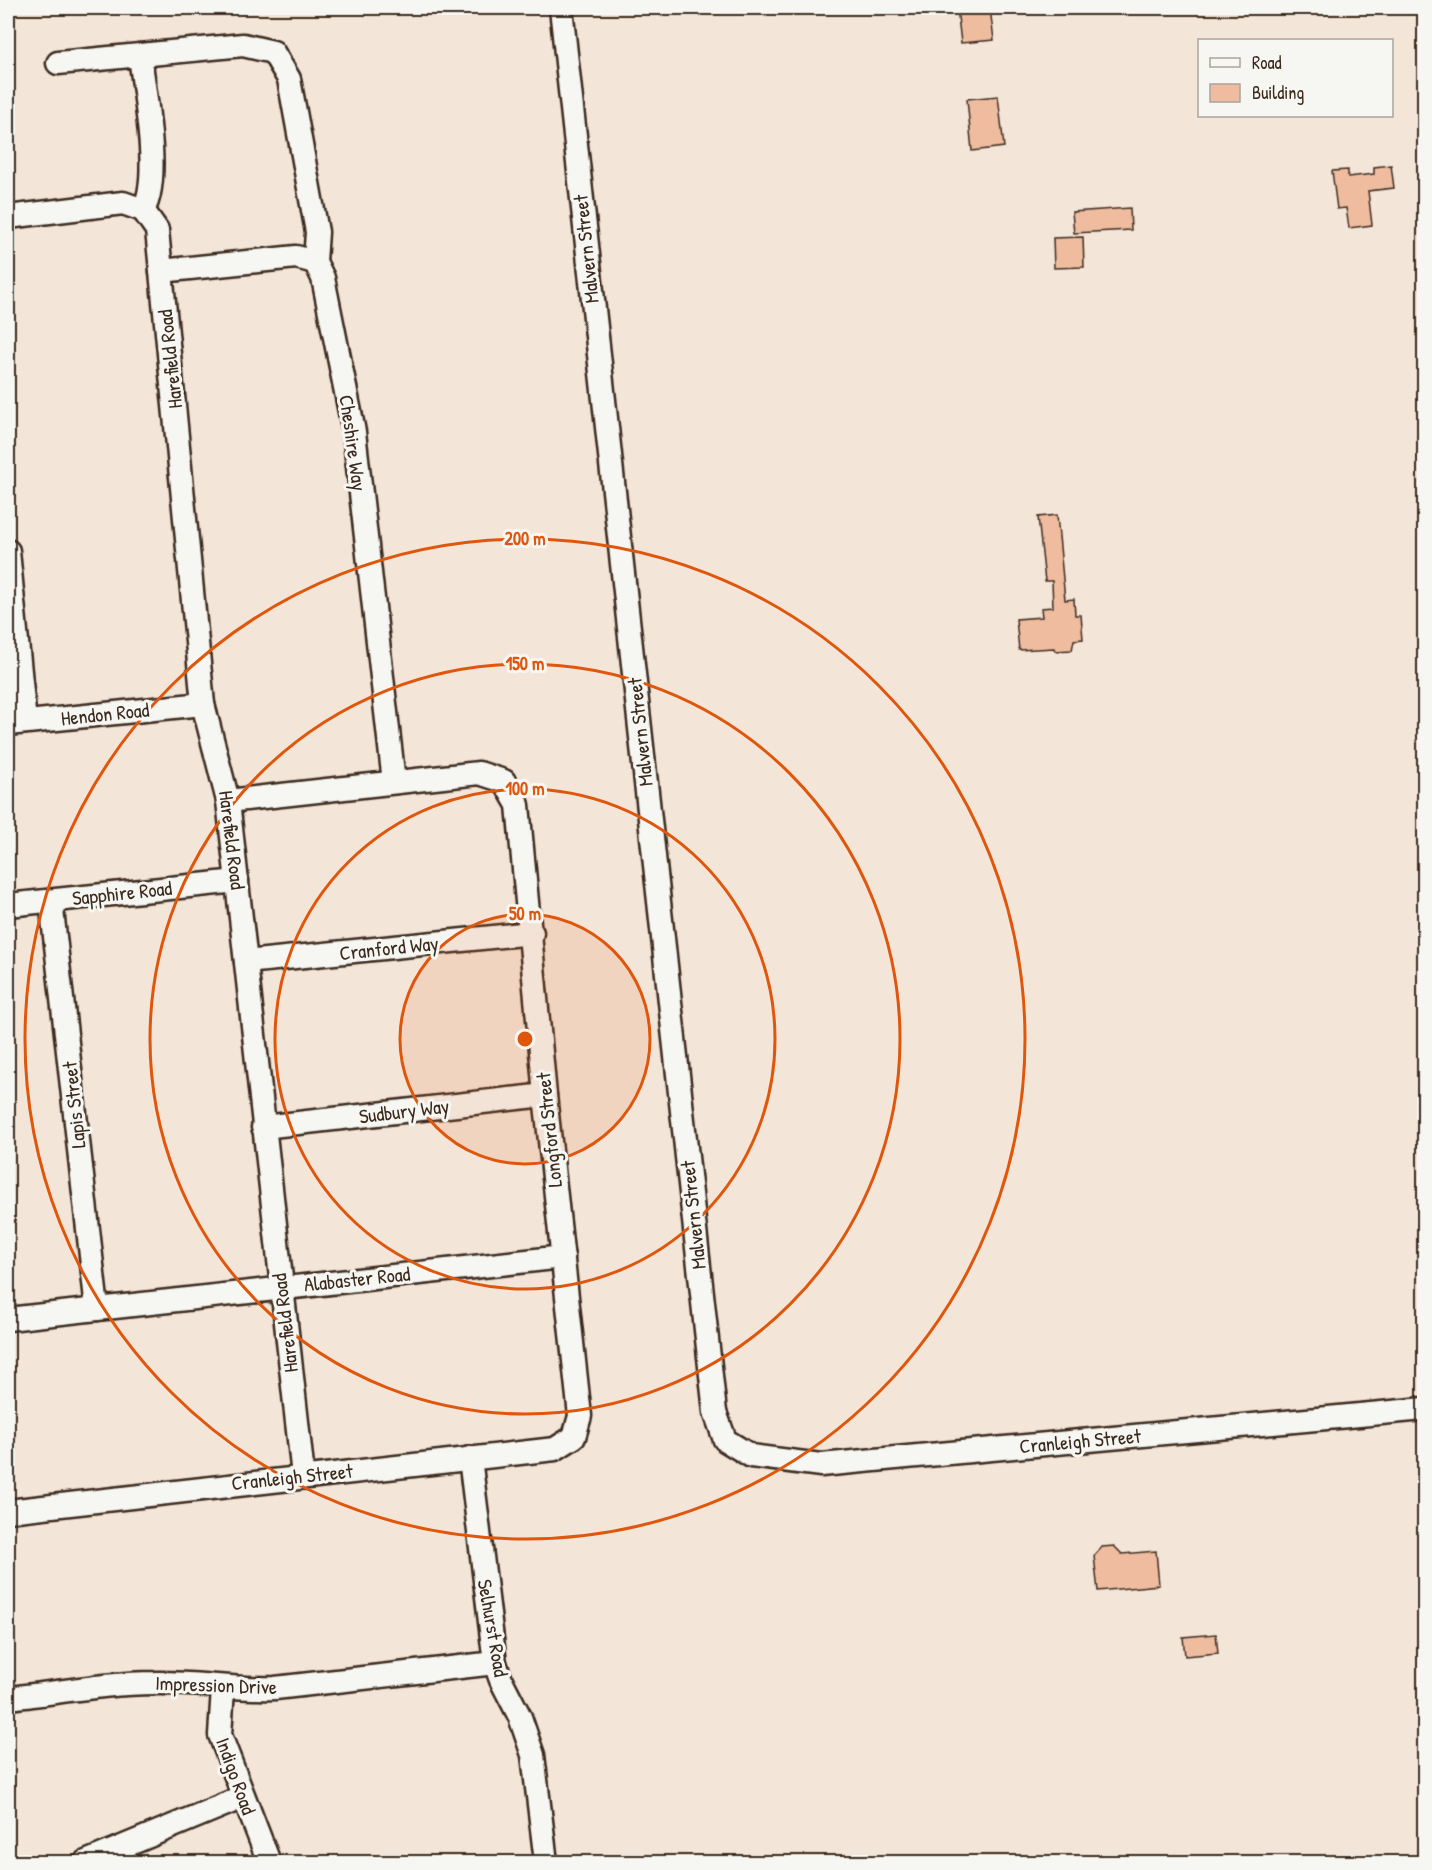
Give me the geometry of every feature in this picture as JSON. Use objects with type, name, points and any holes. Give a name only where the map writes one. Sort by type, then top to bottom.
[{"type":"street","name":"Malvern Street","points":[[561,8],[715,1412],[726,1440],[738,1448]]},
{"type":"street","points":[[58,63],[243,45],[273,52],[289,79],[317,231],[315,262],[296,257],[161,271]]},
{"type":"street","points":[[8,217],[123,203],[143,210],[148,201],[152,173],[140,55]]},
{"type":"street","name":"Harefield Road","points":[[143,210],[157,230],[203,704],[228,801],[280,1287],[303,1476]]},
{"type":"street","name":"Cheshire Way","points":[[315,262],[323,278],[354,432],[394,782]]},
{"type":"street","points":[[8,551],[16,723]]},
{"type":"street","name":"Hendon Road","points":[[16,723],[203,704]]},
{"type":"street","name":"Longford Street","points":[[228,801],[479,773],[504,781],[518,805],[532,933],[545,1095],[580,1416],[574,1437]]},
{"type":"street","name":"Sapphire Road","points":[[8,905],[237,881]]},
{"type":"street","name":"Lapis Street","points":[[51,900],[97,1309]]},
{"type":"street","name":"Cranford Way","points":[[246,962],[532,933]]},
{"type":"street","name":"Sudbury Way","points":[[263,1127],[545,1095]]},
{"type":"street","name":"Alabaster Road","points":[[8,1318],[563,1257]]},
{"type":"street","name":"Cranleigh Street","points":[[738,1448],[752,1456],[821,1465],[1425,1409]]},
{"type":"street","name":"Cranleigh Street","points":[[8,1511],[555,1449],[574,1437]]},
{"type":"street","name":"Selhurst Road","points":[[470,1458],[495,1663],[501,1680],[520,1716],[533,1755],[546,1863]]},
{"type":"street","name":"Impression Drive","points":[[8,1698],[151,1683],[185,1682],[223,1688],[275,1688],[495,1663]]},
{"type":"street","name":"Indigo Road","points":[[223,1688],[220,1735],[269,1863]]},
{"type":"street","points":[[86,1863],[243,1797]]},
{"type":"building","points":[[957,8],[990,8],[994,40],[961,43]]},
{"type":"building","points":[[998,96],[1004,147],[972,151],[967,99]]},
{"type":"building","points":[[1391,165],[1394,188],[1368,191],[1372,225],[1349,228],[1346,208],[1337,209],[1332,171],[1348,170],[1348,177],[1374,174],[1374,167]]},
{"type":"building","points":[[1130,208],[1131,230],[1074,233],[1072,212]]},
{"type":"building","points":[[1083,237],[1084,267],[1054,268],[1053,238]]},
{"type":"building","points":[[1057,515],[1065,600],[1074,599],[1075,615],[1081,615],[1083,639],[1074,640],[1072,650],[1055,651],[1054,648],[1019,650],[1016,619],[1042,617],[1041,608],[1053,607],[1052,581],[1045,581],[1038,517]]},
{"type":"building","points":[[1114,1546],[1122,1554],[1156,1551],[1159,1585],[1098,1591],[1094,1556],[1102,1547]]},
{"type":"building","points":[[1216,1634],[1218,1653],[1185,1656],[1183,1637]]}]
